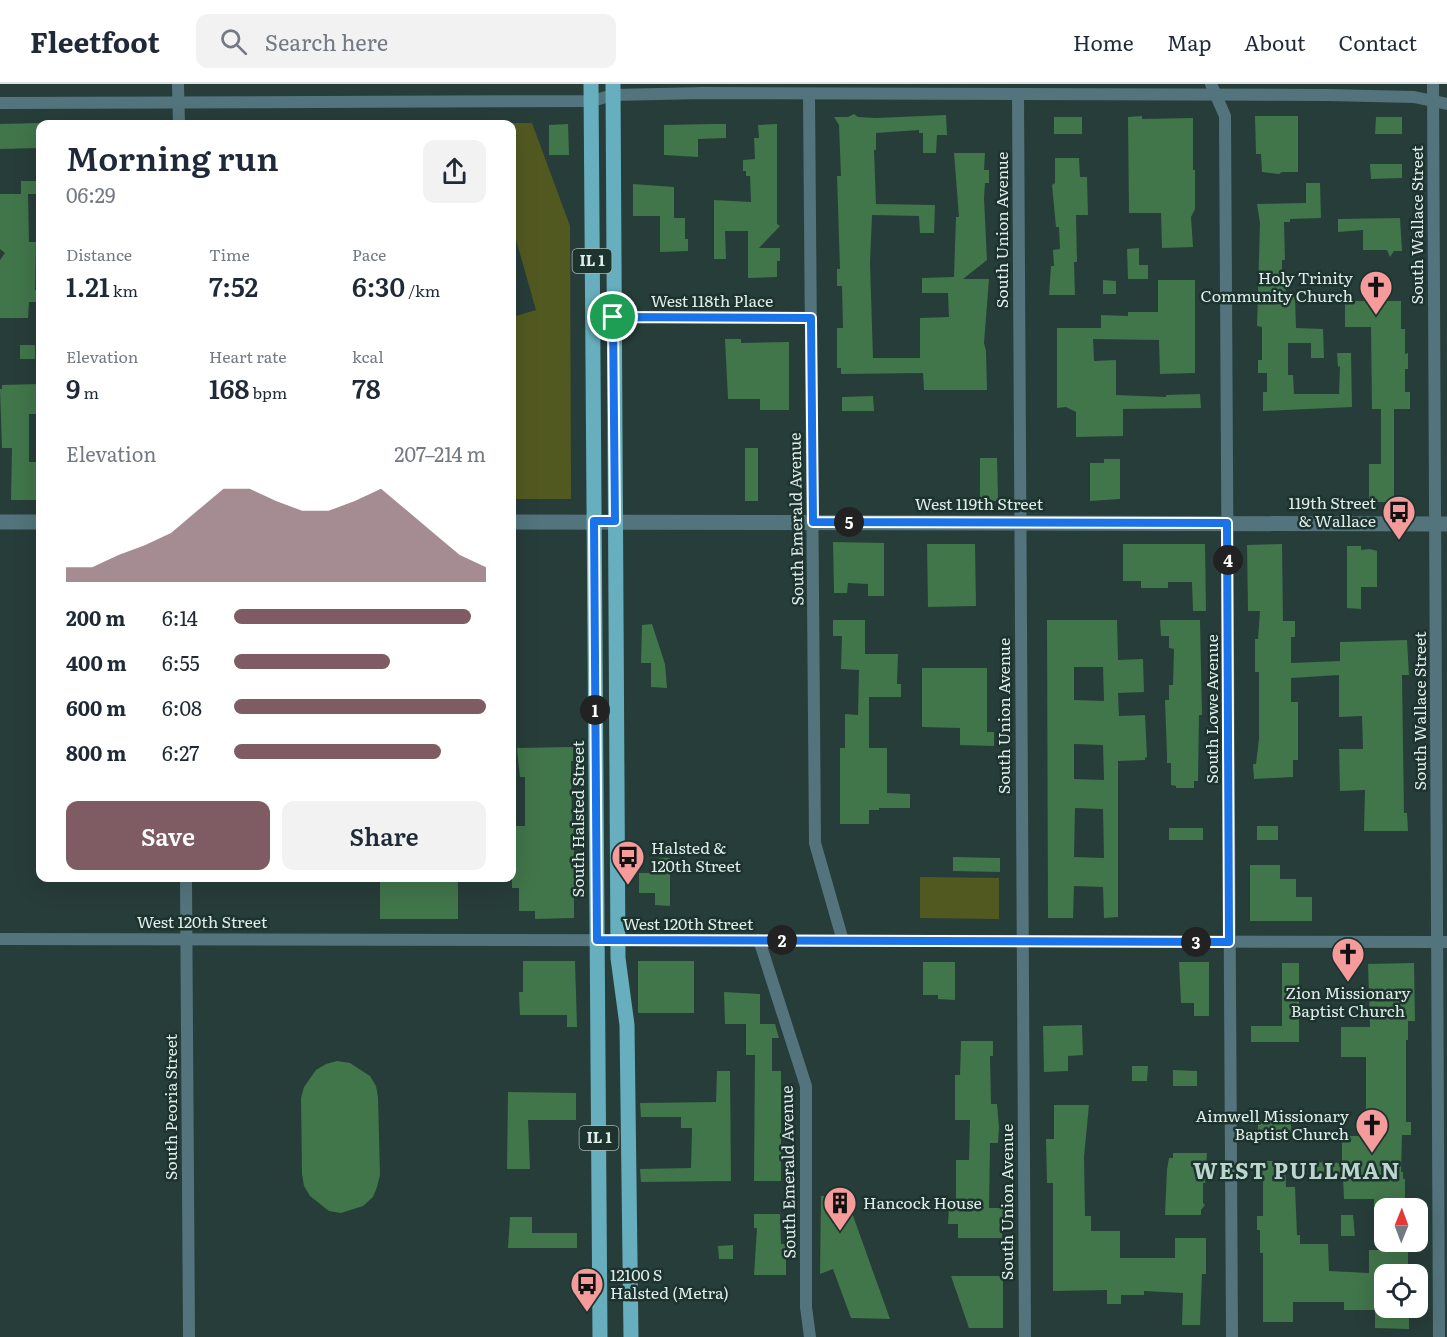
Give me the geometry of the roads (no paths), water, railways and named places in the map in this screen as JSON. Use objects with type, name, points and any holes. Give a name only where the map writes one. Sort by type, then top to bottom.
[{"type":"main road","name":"South Halsted Street","points":[[591,84],[600,1337]]},
{"type":"main road","name":"IL 1","points":[[613,89],[618,940],[627,1025],[631,1337]]},
{"type":"street","points":[[178,84],[179,120]]},
{"type":"street","name":"South Wallace Street","points":[[1433,84],[1441,524],[1442,942],[1439,1337]]},
{"type":"street","points":[[0,103],[591,101],[613,89],[809,94],[899,89],[1018,94],[1213,89],[1414,97],[1447,104]]},
{"type":"street","name":"South Lowe Avenue","points":[[1213,89],[1225,116],[1232,1337]]},
{"type":"street","name":"South Emerald Avenue","points":[[809,94],[815,843],[843,940]]},
{"type":"street","name":"South Union Avenue","points":[[1018,94],[1025,1337]]},
{"type":"street","name":"West 118th Place","points":[[613,317],[811,318]]},
{"type":"street","points":[[0,522],[36,522]]},
{"type":"street","name":"West 119th Street","points":[[516,522],[1441,524]]},
{"type":"street","name":"South Peoria Street","points":[[186,882],[189,1337]]},
{"type":"street","name":"West 120th Street","points":[[0,939],[1442,942]]},
{"type":"street","name":"South Emerald Avenue","points":[[759,940],[806,1086],[807,1306],[810,1337]]},
{"type":"place","name":"Holy Trinity Community Church","points":[[1376,316]]},
{"type":"place","name":"119th Street & Wallace","points":[[1399,541]]},
{"type":"place","name":"Halsted & 120th Street","points":[[628,886]]},
{"type":"place","name":"Zion Missionary Baptist Church","points":[[1348,983]]},
{"type":"place","name":"Aimwell Missionary Baptist Church","points":[[1372,1154]]},
{"type":"place","name":"Hancock House","points":[[840,1232]]},
{"type":"place","name":"12100 S Halsted (Metra)","points":[[587,1313]]},
{"type":"district","name":"WEST PULLMAN","points":[[1297,1171]]}]
